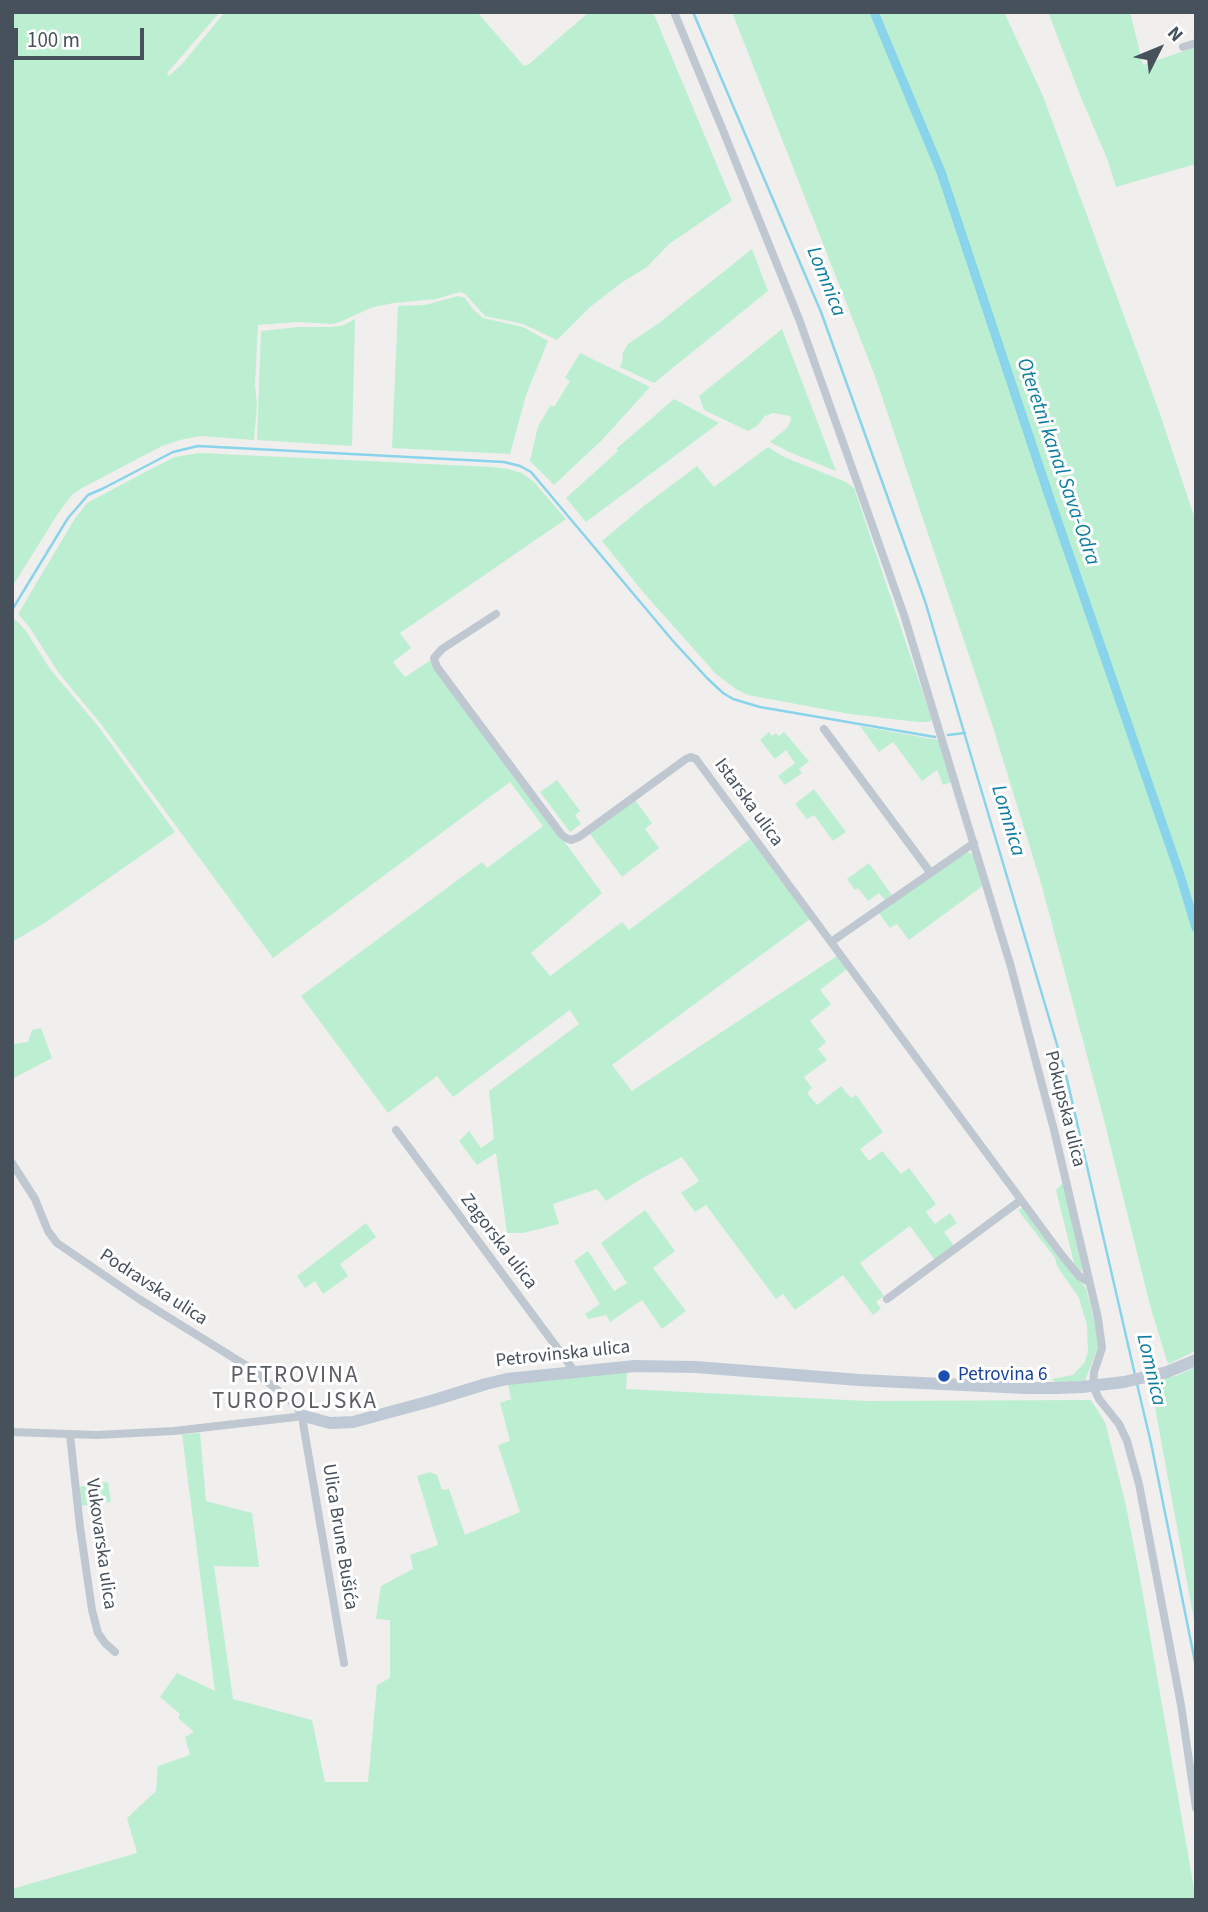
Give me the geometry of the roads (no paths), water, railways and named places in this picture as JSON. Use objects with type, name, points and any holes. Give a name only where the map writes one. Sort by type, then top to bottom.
[{"type":"street","name":"Pokupska ulica","points":[[674,12],[799,319],[904,615],[939,727],[1018,993],[1054,1130],[1102,1340],[1093,1386]]},
{"type":"street","points":[[1183,47],[1196,43]]},
{"type":"street","name":"Istarska ulica","points":[[496,614],[442,649],[434,658],[435,662],[566,838],[571,840],[590,830],[686,759],[691,757],[700,763],[1021,1200],[1079,1276],[1089,1282]]},
{"type":"street","points":[[824,729],[930,872]]},
{"type":"street","points":[[831,942],[974,843]]},
{"type":"street","name":"Zagorska ulica","points":[[396,1130],[575,1372]]},
{"type":"street","name":"Podravska ulica","points":[[12,1163],[35,1199],[48,1231],[57,1243],[139,1299],[250,1368],[290,1400],[304,1416]]},
{"type":"street","points":[[887,1299],[1021,1200]]},
{"type":"street","name":"Petrovinska ulica","points":[[12,1432],[174,1432],[304,1416],[330,1423],[353,1422],[507,1379],[635,1366],[673,1366],[859,1380],[1026,1388],[1124,1382],[1180,1368],[1196,1360]]},
{"type":"street","points":[[1093,1386],[1099,1399],[1119,1424],[1127,1441],[1139,1484],[1181,1705],[1196,1808]]},
{"type":"street","name":"Ulica Brune Bušića","points":[[304,1416],[303,1423],[344,1663]]},
{"type":"street","name":"Vukovarska ulica","points":[[70,1434],[79,1527],[92,1610],[98,1633],[115,1652]]},
{"type":"waterway","name":"Lomnica","points":[[693,12],[821,312],[925,601],[1066,1075],[1135,1375]]},
{"type":"waterway","name":"Oteretni kanal Sava-Odra","points":[[874,12],[941,172],[1196,928]]},
{"type":"waterway","points":[[12,610],[68,518],[88,495],[173,452],[198,446],[504,462],[531,472],[673,641],[723,693],[760,707],[935,737]]},
{"type":"waterway","points":[[948,735],[965,733]]},
{"type":"waterway","name":"Lomnica","points":[[1137,1384],[1196,1667]]},
{"type":"place","name":"Petrovina 6","points":[[944,1376]]},
{"type":"district","name":"PETROVINA TUROPOLJSKA","points":[[295,1390]]}]
